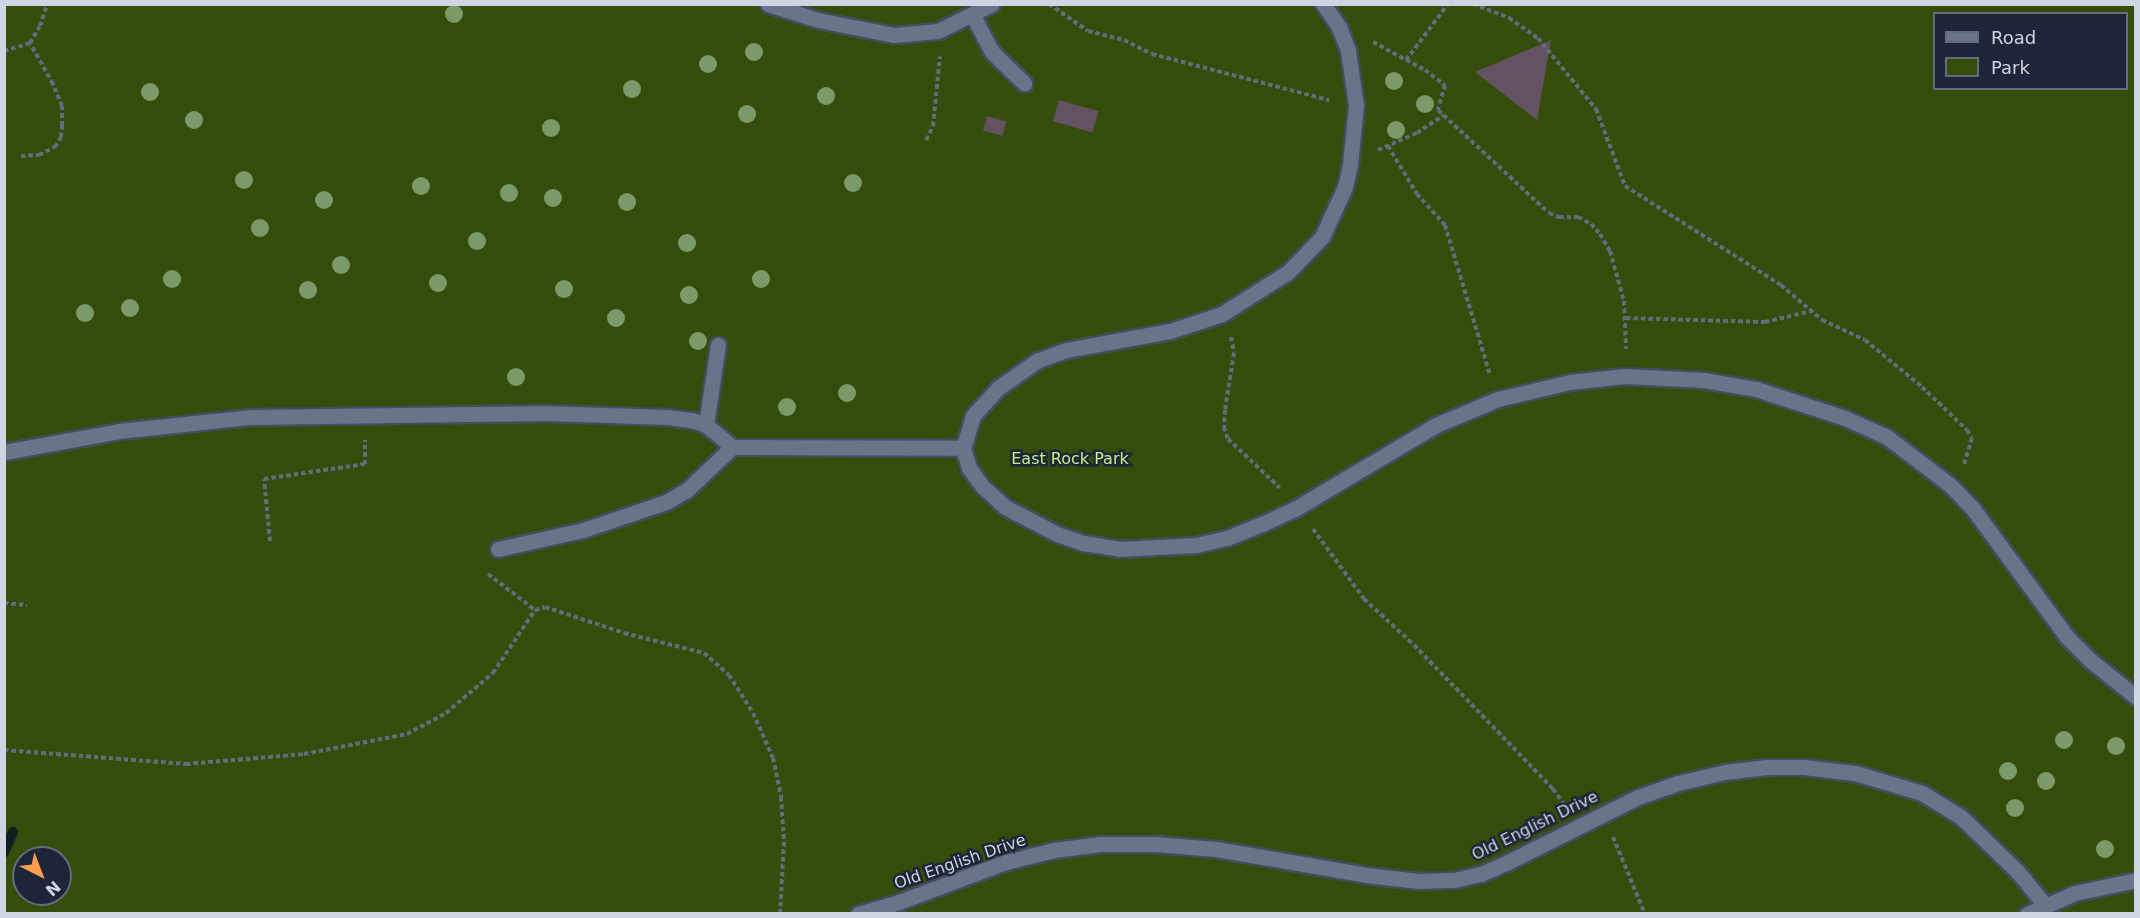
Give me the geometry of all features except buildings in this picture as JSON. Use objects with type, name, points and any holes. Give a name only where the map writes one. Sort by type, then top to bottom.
[{"type":"street","points":[[768,4],[869,32],[917,35],[938,31],[973,16],[992,4]]},
{"type":"street","points":[[1323,4],[1339,27],[1354,77],[1356,105],[1350,165],[1338,207],[1322,237],[1311,251],[1288,272],[1222,314],[1170,331],[1066,350],[1038,360],[1013,376],[984,402],[973,416],[963,448],[969,468],[983,487],[1005,507],[1057,534],[1083,543],[1119,549],[1196,545],[1227,538],[1298,507],[1436,425],[1498,399],[1570,381],[1625,376],[1714,382],[1756,389],[1814,406],[1887,437],[1950,485],[1973,509],[2067,636],[2098,667],[2136,697]]},
{"type":"street","points":[[973,16],[992,52],[1024,84]]},
{"type":"street","points":[[706,425],[718,345]]},
{"type":"street","points":[[4,452],[119,431],[251,417],[557,414],[668,417],[706,425],[732,447],[963,448]]},
{"type":"street","points":[[498,549],[584,530],[666,502],[687,490],[732,447]]},
{"type":"street","name":"Old English Drive","points":[[858,914],[899,902],[1005,862],[1054,850],[1089,845],[1155,844],[1216,849],[1366,875],[1419,881],[1454,880],[1481,874],[1506,863],[1638,797],[1678,783],[1725,772],[1767,767],[1795,767],[1855,773],[1909,788],[1955,813],[2018,872],[2044,904]]},
{"type":"street","points":[[2027,914],[2044,904],[2075,893],[2136,880]]},
{"type":"path","points":[[4,51],[30,43],[40,26],[47,4]]},
{"type":"path","points":[[1049,4],[1088,31],[1124,40],[1152,54],[1288,92],[1356,105]]},
{"type":"path","points":[[1406,60],[1448,4]]},
{"type":"path","points":[[1473,4],[1509,18],[1539,38],[1596,109],[1625,186],[1781,285],[1837,329],[1857,334],[1922,387],[1967,430],[1972,438],[1967,460],[1950,485]]},
{"type":"path","points":[[1339,27],[1406,60],[1445,85],[1438,110],[1444,116],[1549,213],[1559,217],[1578,217],[1591,224],[1610,251],[1624,301],[1625,376]]},
{"type":"path","points":[[926,140],[933,126],[941,70],[938,31]]},
{"type":"path","points":[[21,156],[39,155],[55,147],[61,137],[63,125],[62,106],[53,84],[30,43]]},
{"type":"path","points":[[1350,165],[1444,116]]},
{"type":"path","points":[[1388,146],[1417,194],[1445,225],[1458,259],[1459,279],[1498,399]]},
{"type":"path","points":[[1626,318],[1765,322],[1812,310]]},
{"type":"path","points":[[1222,314],[1234,352],[1225,410],[1224,427],[1228,439],[1298,507],[1364,599],[1414,645],[1546,783],[1578,827]]},
{"type":"path","points":[[270,542],[264,479],[365,464],[365,440]]},
{"type":"path","points":[[486,573],[535,610]]},
{"type":"path","points":[[4,603],[27,605]]},
{"type":"path","points":[[4,750],[186,764],[304,754],[407,734],[446,713],[493,673],[535,610],[545,607],[624,633],[704,653],[729,675],[753,713],[773,758],[782,797],[784,842],[780,914]]},
{"type":"path","points":[[1602,814],[1635,886],[1645,914]]},
{"type":"green space","name":"East Rock Park","points":[[5,5],[2135,5],[2135,913],[5,914]]},
{"type":"waterway","points":[[4,853],[13,832]]}]
